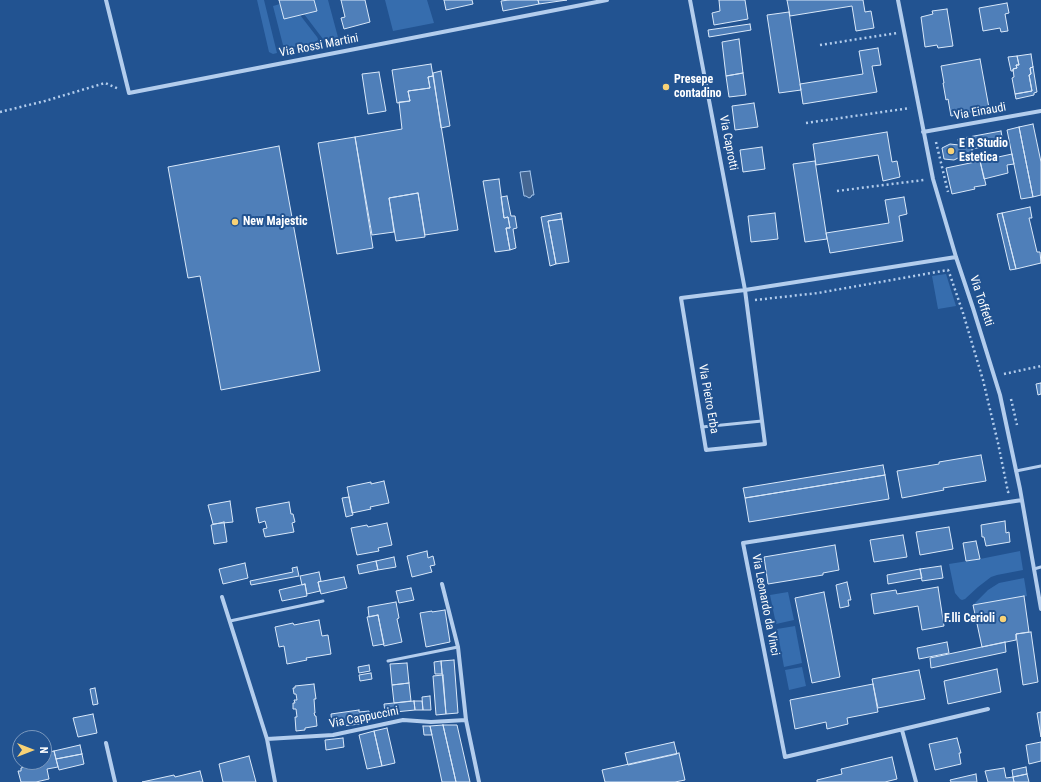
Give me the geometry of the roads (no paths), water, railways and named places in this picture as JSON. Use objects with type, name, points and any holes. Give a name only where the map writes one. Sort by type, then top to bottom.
[{"type":"street","name":"Via Rossi Martini","points":[[106,0],[129,93],[607,0]]},
{"type":"street","name":"Via Caprotti","points":[[690,0],[745,290]]},
{"type":"street","name":"Via Toffetti","points":[[898,0],[933,179],[1000,395],[1020,489],[1041,609]]},
{"type":"street","name":"Via Einaudi","points":[[923,132],[1041,112]]},
{"type":"street","name":"Via Pietro Erba","points":[[745,290],[765,444],[706,450],[681,298],[745,290],[956,256]]},
{"type":"street","name":"Via Leonardo da Vinci","points":[[988,709],[785,757],[743,543],[1022,500]]},
{"type":"street","points":[[442,584],[458,647],[466,720],[479,782]]},
{"type":"street","points":[[222,597],[267,739],[275,782]]},
{"type":"street","name":"Via Cappuccini","points":[[267,739],[333,735],[403,720],[431,722],[466,720]]},
{"type":"street","points":[[902,730],[916,782]]},
{"type":"street","points":[[106,743],[115,782]]},
{"type":"lane","points":[[702,426],[762,421]]},
{"type":"lane","points":[[1016,471],[1041,466]]},
{"type":"lane","points":[[1034,569],[1041,567]]},
{"type":"lane","points":[[230,621],[323,601]]},
{"type":"lane","points":[[388,661],[458,647]]},
{"type":"place","name":"Presepe contadino","points":[[666,87]]},
{"type":"place","name":"E R Studio Estetica","points":[[951,151]]},
{"type":"place","name":"New Majestic","points":[[235,222]]},
{"type":"place","name":"F.lli Cerioli","points":[[1003,619]]}]
